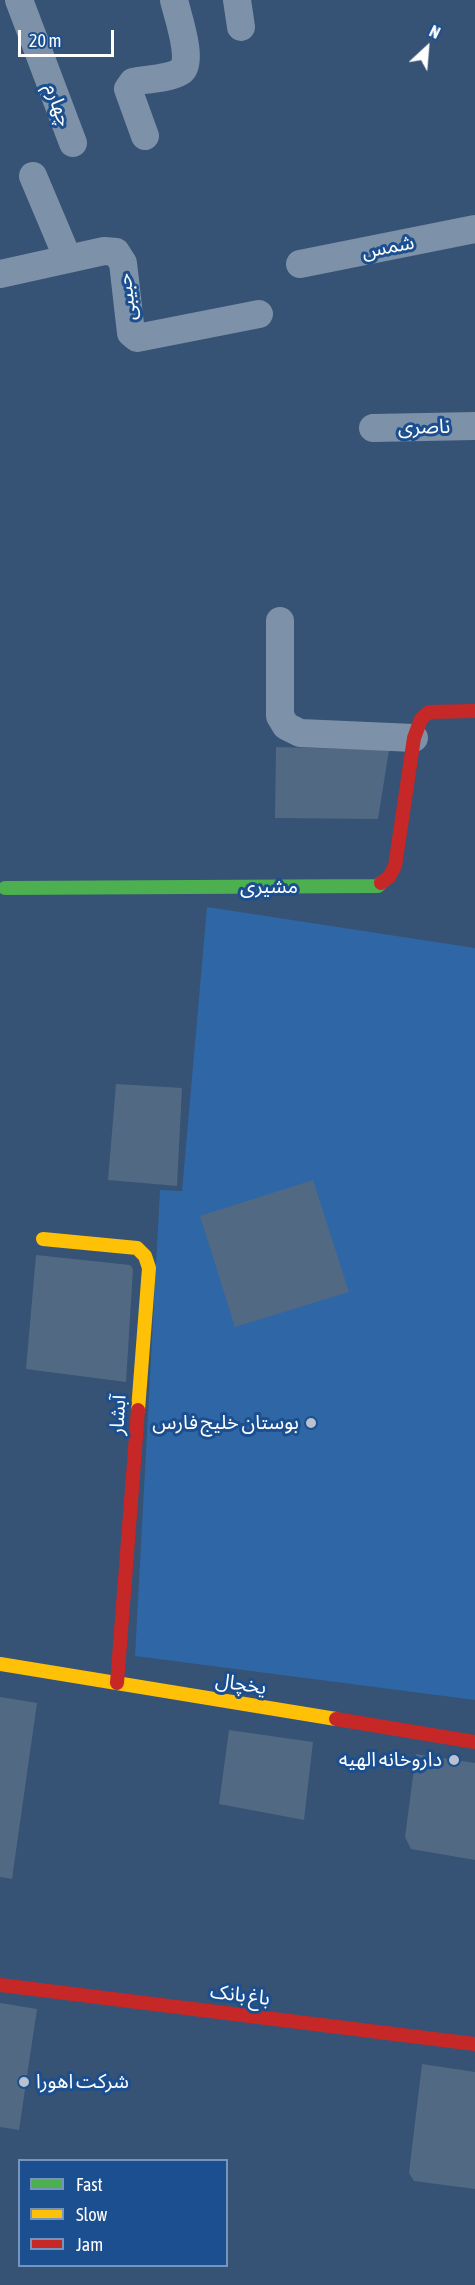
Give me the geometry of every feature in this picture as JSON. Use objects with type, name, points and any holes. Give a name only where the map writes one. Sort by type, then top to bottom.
[{"type":"street","name":"چهارم","points":[[19,0],[72,143]]},
{"type":"street","points":[[145,136],[128,89],[133,82],[179,72],[185,66],[187,55],[174,0]]},
{"type":"street","points":[[33,176],[68,259]]},
{"type":"street","name":"شمس","points":[[300,264],[475,229]]},
{"type":"street","name":"حبیبی","points":[[0,274],[104,251],[116,252],[123,263],[131,333],[137,338],[259,314]]},
{"type":"street","name":"ناصری","points":[[373,428],[475,426]]},
{"type":"street","points":[[280,621],[280,716],[286,726],[300,733],[414,738]]},
{"type":"street","name":"مشیری","points":[[5,888],[378,886],[389,877],[395,866],[414,738],[420,719],[429,712],[475,711]]},
{"type":"street","name":"آبشار","points":[[43,1239],[137,1248],[143,1251],[148,1268],[117,1683]]},
{"type":"street","name":"یخچال","points":[[0,1664],[475,1742]]},
{"type":"street","name":"باغ بانک","points":[[0,1985],[475,2044]]},
{"type":"shaded area","name":"بوستان خلیج فارس","points":[[207,907],[475,948],[475,1700],[135,1656],[160,1190],[182,1191]]},
{"type":"building","points":[[276,747],[389,750],[378,819],[275,818]]},
{"type":"building","points":[[116,1084],[182,1088],[177,1186],[108,1180]]},
{"type":"building","points":[[313,1180],[349,1292],[235,1327],[200,1216]]},
{"type":"building","points":[[36,1255],[130,1265],[133,1269],[126,1382],[26,1369]]},
{"type":"building","points":[[0,1697],[37,1703],[12,1879],[0,1877]]},
{"type":"building","points":[[229,1730],[313,1742],[304,1820],[219,1804]]},
{"type":"building","points":[[416,1754],[475,1763],[475,1860],[411,1849],[405,1837]]},
{"type":"building","points":[[0,2003],[37,2009],[19,2130],[0,2127]]},
{"type":"building","points":[[422,2064],[475,2072],[475,2189],[414,2181],[409,2173]]},
{"type":"traffic: fast","points":[[5,888],[378,886],[381,883]]},
{"type":"traffic: slow","points":[[43,1239],[137,1248],[145,1256],[149,1268],[138,1410]]},
{"type":"traffic: slow","points":[[0,1664],[336,1719]]},
{"type":"traffic: jam","points":[[381,883],[389,877],[395,866],[414,738],[421,719],[429,712],[475,711]]},
{"type":"traffic: jam","points":[[117,1683],[138,1410]]},
{"type":"traffic: jam","points":[[336,1719],[475,1742]]},
{"type":"traffic: jam","points":[[0,1985],[475,2044]]},
{"type":"place","name":"بوستان خلیج فارس","points":[[311,1423]]},
{"type":"place","name":"داروخانه الهیه","points":[[454,1760]]},
{"type":"place","name":"شرکت اهورا","points":[[24,2082]]}]
